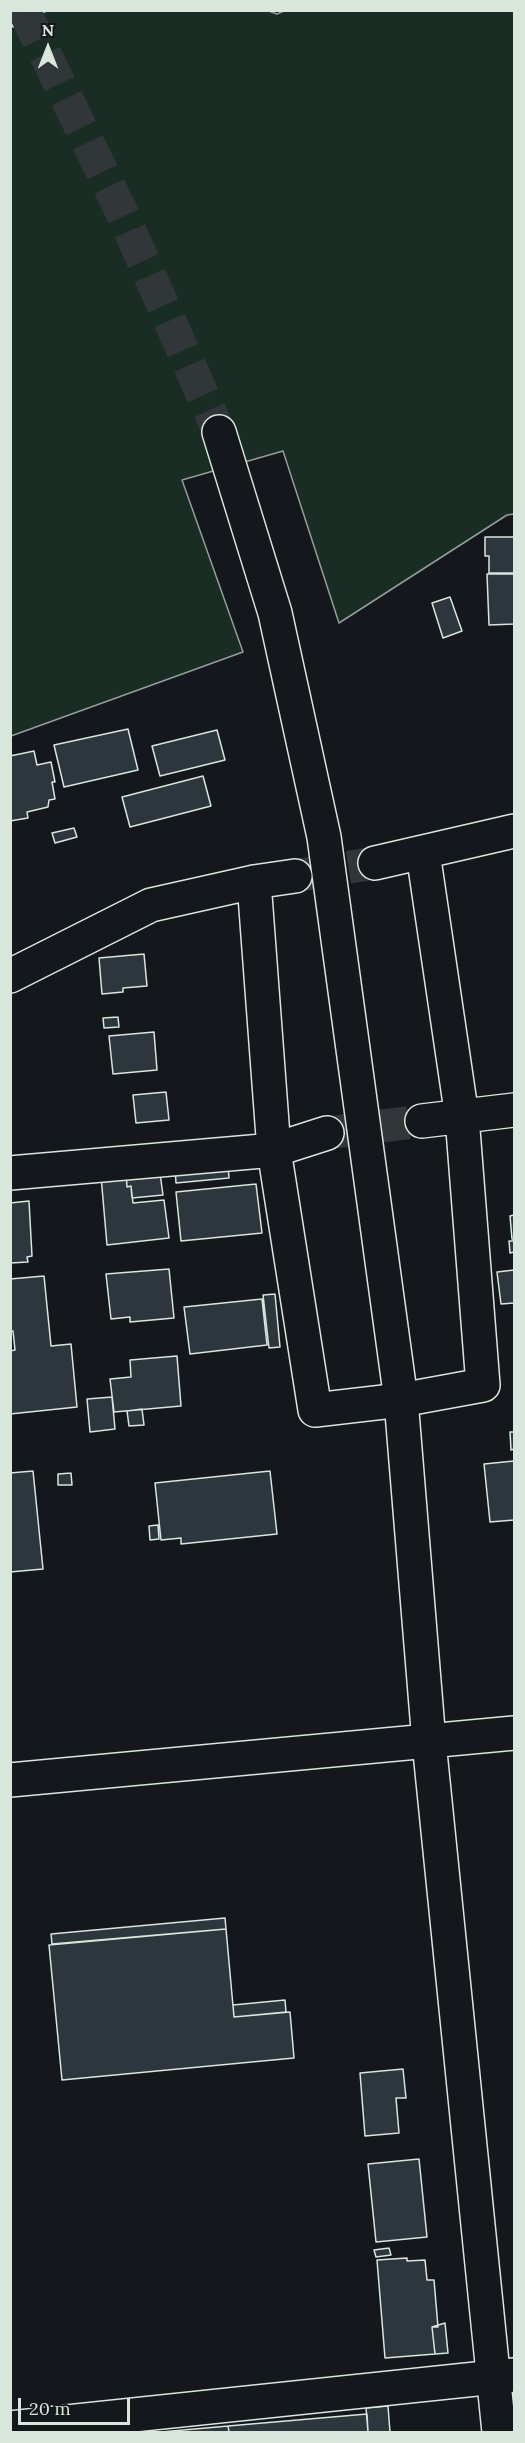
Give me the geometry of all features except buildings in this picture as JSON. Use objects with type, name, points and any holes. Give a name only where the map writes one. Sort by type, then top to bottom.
[{"type":"street","points":[[219,432],[275,613],[324,837],[401,1400],[429,1742],[504,2376],[499,2433]]},
{"type":"street","points":[[375,863],[514,831]]},
{"type":"street","points":[[254,882],[274,1150],[315,1410],[401,1400],[483,1385],[462,1117],[423,853]]},
{"type":"street","points":[[10,976],[151,904],[254,882],[295,876]]},
{"type":"street","points":[[422,1121],[514,1110]]},
{"type":"street","points":[[10,1173],[274,1150],[327,1133]]},
{"type":"street","points":[[10,1780],[514,1733]]},
{"type":"street","points":[[10,2428],[504,2376]]},
{"type":"green space","points":[[39,10],[266,10],[277,14],[286,10],[514,11],[514,514],[507,515],[339,623],[283,451],[182,480],[243,652],[11,736],[11,25]]},
{"type":"tunnel","points":[[24,10],[123,215],[219,432]]},
{"type":"tunnel","points":[[300,875],[375,863]]},
{"type":"tunnel","points":[[327,1133],[422,1121]]}]
